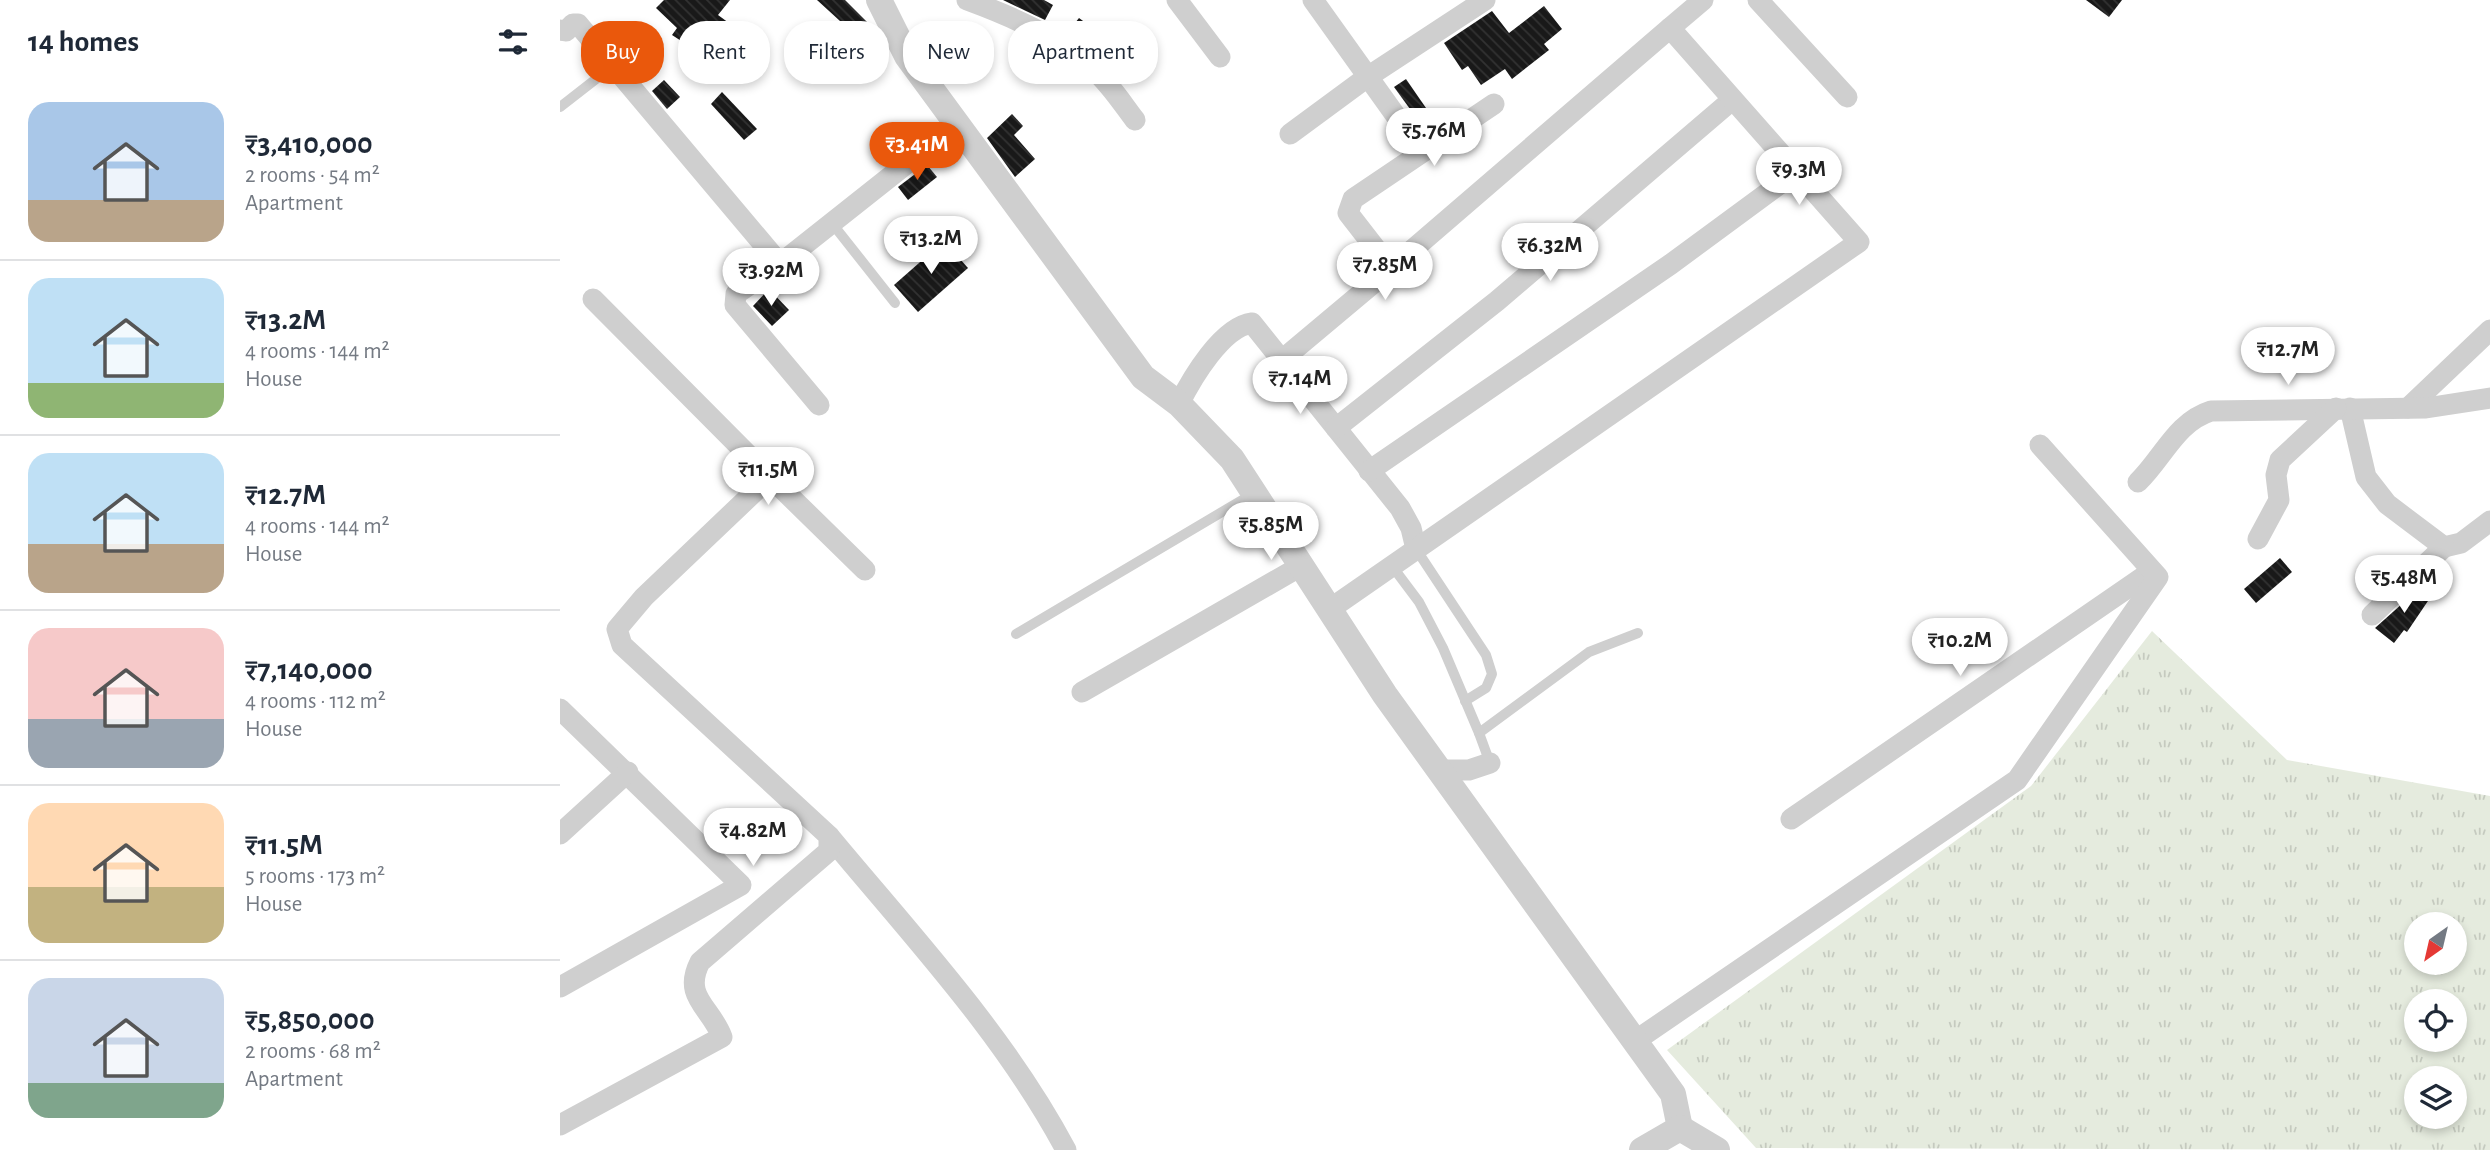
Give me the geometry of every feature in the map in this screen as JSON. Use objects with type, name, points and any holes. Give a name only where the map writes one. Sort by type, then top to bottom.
[{"type":"street","points":[[879,0],[907,56],[1143,377],[1179,404],[1232,459],[1439,770],[1673,1094],[1680,1128],[1717,1150]]},
{"type":"street","points":[[967,0],[1021,20],[1057,41],[1096,71],[1135,120]]},
{"type":"street","points":[[1177,0],[1220,57]]},
{"type":"street","points":[[1290,134],[1366,78],[1485,0]]},
{"type":"street","points":[[1283,359],[1703,0]]},
{"type":"street","points":[[1758,0],[1847,97]]},
{"type":"street","points":[[1322,3],[1366,78],[1421,151]]},
{"type":"street","points":[[560,30],[566,31],[573,24],[581,27]]},
{"type":"street","points":[[1330,609],[1859,242],[1670,28]]},
{"type":"street","points":[[630,84],[780,264]]},
{"type":"street","points":[[1336,428],[1497,301],[1732,100]]},
{"type":"street","points":[[1382,276],[1386,262],[1348,213],[1353,199],[1494,104]]},
{"type":"street","points":[[819,405],[734,300],[736,294],[780,264],[958,123]]},
{"type":"street","points":[[1369,471],[1671,264],[1796,172]]},
{"type":"street","points":[[593,299],[865,570]]},
{"type":"street","points":[[1179,404],[1193,377],[1240,325],[1252,323],[1399,508],[1411,528],[1416,549]]},
{"type":"street","points":[[2408,408],[2490,330]]},
{"type":"street","points":[[2138,482],[2156,465],[2171,439],[2196,416],[2229,408],[2408,408],[2458,405],[2490,398]]},
{"type":"street","points":[[2258,538],[2279,500],[2276,475],[2280,460],[2343,408]]},
{"type":"street","points":[[2343,408],[2365,477],[2388,504],[2444,547]]},
{"type":"street","points":[[1635,1041],[2017,780],[2158,577],[2039,445]]},
{"type":"street","points":[[770,477],[624,618],[617,629],[622,645],[829,836],[964,999],[1020,1074],[1066,1150]]},
{"type":"street","points":[[2372,615],[2444,547],[2461,543],[2490,521]]},
{"type":"street","points":[[1082,692],[1301,566]]},
{"type":"street","points":[[1791,819],[2152,571]]},
{"type":"street","points":[[560,709],[628,772],[741,885],[560,987]]},
{"type":"street","points":[[1439,770],[1469,770],[1490,763]]},
{"type":"street","points":[[560,834],[628,772]]},
{"type":"street","points":[[560,1125],[722,1037],[718,1025],[696,997],[693,975],[700,962],[829,851],[829,836]]},
{"type":"street","points":[[1642,1150],[1680,1128]]},
{"type":"lane","points":[[560,107],[590,84]]},
{"type":"lane","points":[[831,222],[895,303]]},
{"type":"lane","points":[[1016,634],[1254,493]]},
{"type":"lane","points":[[1416,549],[1486,654],[1492,674],[1486,688],[1465,701]]},
{"type":"lane","points":[[1392,566],[1419,602],[1443,648],[1490,763]]},
{"type":"lane","points":[[1479,733],[1589,652],[1638,633]]},
{"type":"green space","points":[[2152,631],[2287,760],[2490,796],[2490,1150],[1756,1148],[1667,1050],[2031,786]]},
{"type":"building","points":[[664,0],[730,0],[718,15],[726,21],[678,21],[678,39],[672,35],[677,28],[656,8]]},
{"type":"building","points":[[817,0],[845,0],[866,21],[840,21]]},
{"type":"building","points":[[1003,0],[1044,0],[1053,5],[1045,20]]},
{"type":"building","points":[[2086,0],[2122,0],[2109,17]]},
{"type":"building","points":[[1544,6],[1562,29],[1544,44],[1549,50],[1512,79],[1505,69],[1481,85],[1468,66],[1462,70],[1444,43],[1492,11],[1509,33]]},
{"type":"building","points":[[1406,79],[1437,124],[1426,131],[1394,87]]},
{"type":"building","points":[[664,80],[680,97],[667,109],[652,91],[660,84],[664,84]]},
{"type":"building","points":[[722,92],[757,129],[744,140],[711,104]]},
{"type":"building","points":[[1012,114],[1023,126],[1014,135],[1035,159],[1015,177],[987,138]]},
{"type":"building","points":[[927,165],[937,177],[908,200],[898,187]]},
{"type":"building","points":[[944,241],[968,268],[918,312],[894,285]]},
{"type":"building","points":[[769,289],[789,310],[772,326],[753,306]]},
{"type":"building","points":[[2280,558],[2292,572],[2256,603],[2244,589]]},
{"type":"building","points":[[2422,586],[2432,595],[2407,632],[2404,630],[2394,643],[2375,628]]}]
